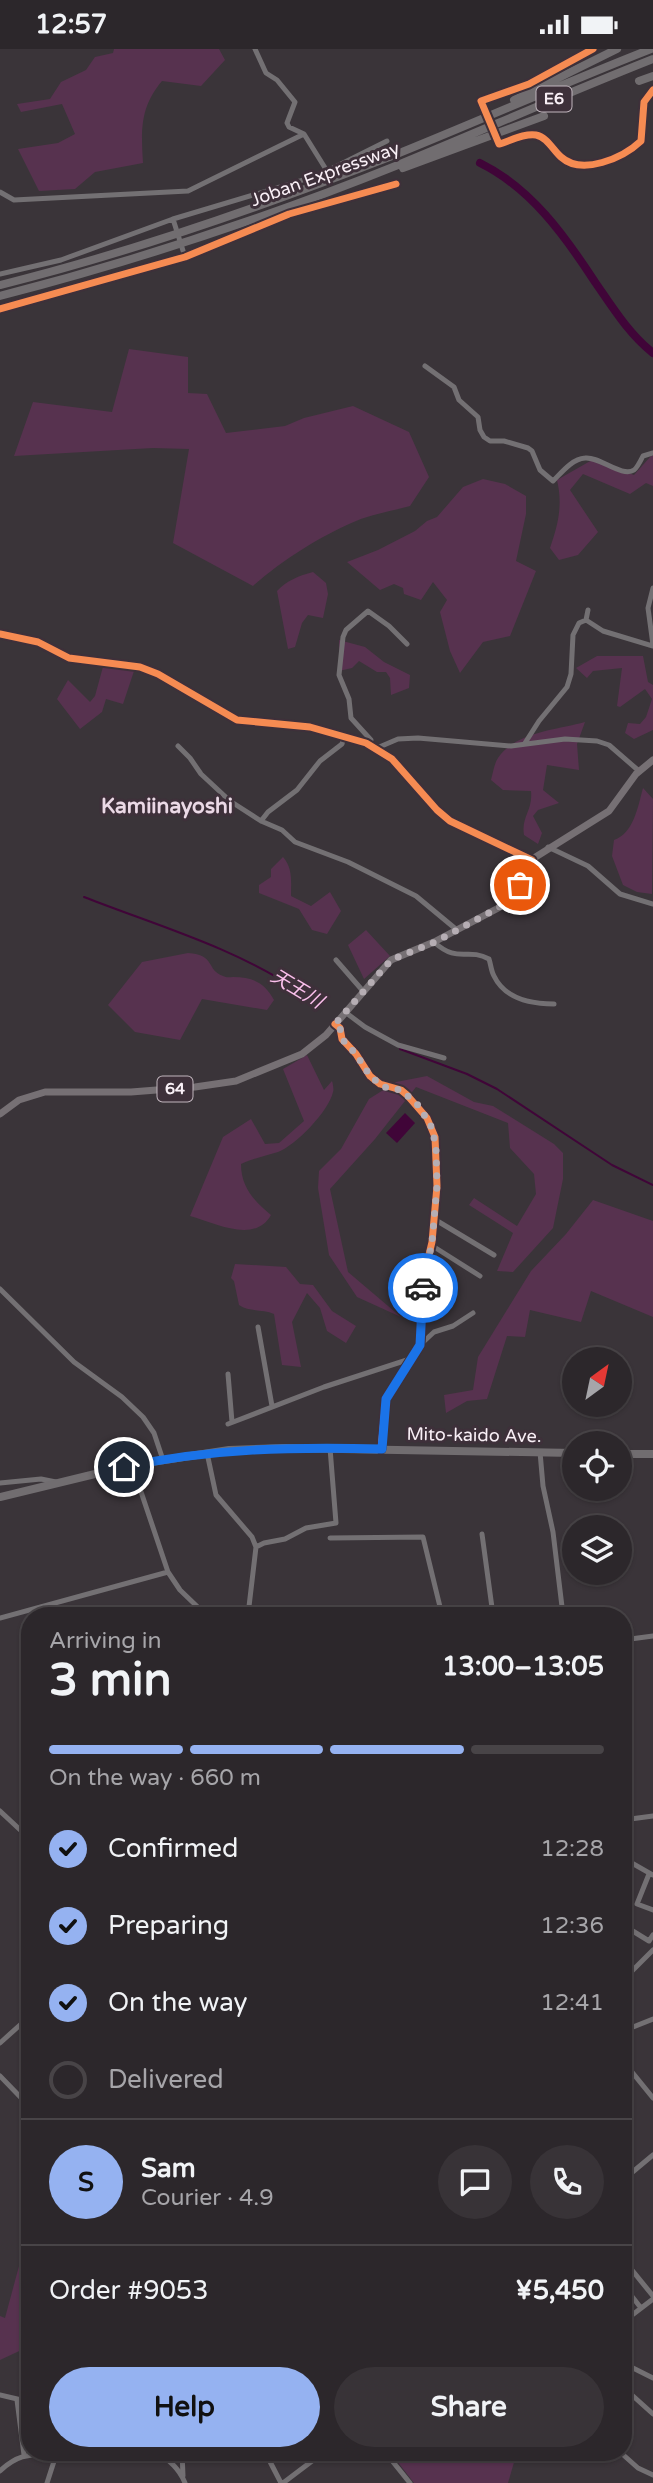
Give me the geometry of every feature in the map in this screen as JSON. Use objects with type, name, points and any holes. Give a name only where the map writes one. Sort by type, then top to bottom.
[{"type":"highway","points":[[488,112],[617,49]]},
{"type":"highway","name":"Joban Expressway","points":[[0,285],[187,230],[296,192],[418,145],[488,112],[651,49]]},
{"type":"highway","name":"Joban Expressway","points":[[0,296],[178,243],[432,154],[653,59]]},
{"type":"highway","points":[[639,81],[653,76]]},
{"type":"highway","points":[[459,143],[544,115]]},
{"type":"highway","name":"Mito-kaido Ave.","points":[[0,1497],[132,1465],[261,1448],[562,1453]]},
{"type":"highway","points":[[632,1454],[653,1454]]},
{"type":"main road","name":"64","points":[[0,1114],[19,1100],[45,1093],[131,1092],[236,1081],[302,1054],[321,1039],[391,960],[435,942],[504,905],[516,891],[532,860],[548,847],[612,808],[639,771],[653,760]]},
{"type":"street","points":[[255,49],[266,73],[277,80],[295,102],[287,123],[289,127],[304,134],[327,171]]},
{"type":"street","points":[[488,112],[481,101],[529,84],[593,49]]},
{"type":"street","points":[[496,138],[499,144],[527,135],[536,135],[545,140],[566,161],[594,165],[618,157],[641,141],[644,101],[653,90]]},
{"type":"street","points":[[0,192],[14,200],[188,191],[304,134]]},
{"type":"street","points":[[0,274],[61,260],[327,171],[373,152],[387,141]]},
{"type":"street","points":[[383,179],[386,187]]},
{"type":"street","points":[[0,309],[185,256],[289,214],[396,184]]},
{"type":"street","points":[[174,220],[185,256]]},
{"type":"street","points":[[425,366],[454,387],[459,400],[478,417],[484,437],[490,441],[504,441],[528,448],[540,470],[553,481],[568,467],[586,457],[630,472],[643,456],[653,453]]},
{"type":"street","points":[[586,620],[603,631],[653,646],[648,607],[653,588]]},
{"type":"street","points":[[586,620],[588,610]]},
{"type":"street","points":[[370,744],[370,740],[351,718],[349,699],[340,681],[342,637],[346,630],[368,611],[389,626],[407,644]]},
{"type":"street","points":[[525,743],[567,687],[571,674],[573,635],[579,623],[586,620]]},
{"type":"street","points":[[0,634],[38,642],[69,658],[130,665],[158,674],[237,720],[310,727],[370,744],[399,766],[436,810],[450,821],[532,860]]},
{"type":"street","points":[[261,821],[268,812],[297,790],[320,761],[342,744],[344,736]]},
{"type":"street","points":[[377,748],[398,739],[418,738],[511,746],[565,739],[597,741],[609,745],[639,771]]},
{"type":"street","points":[[178,746],[201,774],[230,801],[261,821],[282,830],[295,842],[348,862],[416,896],[457,930]]},
{"type":"street","points":[[548,847],[588,866],[620,894],[653,904]]},
{"type":"street","points":[[435,942],[450,954],[477,954],[489,959],[494,976],[503,988],[518,998],[536,1005],[554,1004]]},
{"type":"street","points":[[336,960],[363,991]]},
{"type":"street","points":[[420,1345],[425,1271],[434,1219],[436,1148],[432,1128],[419,1106],[401,1090],[384,1087],[370,1076],[356,1054],[342,1039],[340,1018],[365,1027],[398,1045],[444,1058]]},
{"type":"street","points":[[434,1219],[494,1255]]},
{"type":"street","points":[[431,1245],[480,1276]]},
{"type":"street","points":[[0,1289],[74,1362],[122,1397],[143,1417],[155,1433],[163,1460]]},
{"type":"street","points":[[382,1449],[386,1399],[410,1359],[434,1332],[453,1327],[473,1313]]},
{"type":"street","points":[[258,1327],[272,1406]]},
{"type":"street","points":[[228,1374],[230,1423],[410,1359]]},
{"type":"street","points":[[256,1547],[285,1539],[306,1528],[336,1523],[330,1448]]},
{"type":"street","points":[[540,1452],[562,1607]]},
{"type":"street","points":[[207,1453],[216,1495],[252,1537],[256,1547],[249,1607]]},
{"type":"street","points":[[132,1465],[168,1572],[180,1590],[198,1607]]},
{"type":"street","points":[[0,1483],[41,1479],[56,1482]]},
{"type":"street","points":[[482,1534],[491,1607]]},
{"type":"street","points":[[330,1538],[423,1537],[440,1607]]},
{"type":"street","points":[[40,1607],[168,1572]]},
{"type":"street","points":[[0,1618],[21,1612]]},
{"type":"street","points":[[632,1639],[653,1636]]},
{"type":"street","points":[[0,1811],[21,1830]]},
{"type":"street","points":[[632,1819],[653,1816]]},
{"type":"street","points":[[632,1863],[651,1875],[637,1903],[653,1910]]},
{"type":"street","points":[[632,1930],[651,1942],[653,1935]]},
{"type":"street","points":[[632,1968],[653,1950]]},
{"type":"street","points":[[632,2027],[653,2019]]},
{"type":"street","points":[[0,2043],[21,2024]]},
{"type":"street","points":[[632,2072],[653,2098]]},
{"type":"street","points":[[0,2076],[21,2098]]},
{"type":"street","points":[[632,2172],[653,2155]]},
{"type":"street","points":[[632,2272],[653,2298],[632,2315]]},
{"type":"street","points":[[632,2296],[641,2308]]},
{"type":"street","points":[[632,2368],[653,2378]]},
{"type":"street","points":[[0,2395],[21,2401]]},
{"type":"street","points":[[632,2395],[653,2414]]},
{"type":"street","points":[[17,2400],[21,2431]]},
{"type":"street","points":[[0,2471],[21,2456]]},
{"type":"street","points":[[47,2483],[54,2461]]},
{"type":"street","points":[[170,2461],[184,2480]]},
{"type":"street","points":[[183,2461],[184,2480]]},
{"type":"street","points":[[269,2461],[282,2483],[312,2461]]},
{"type":"street","points":[[392,2461],[410,2483]]},
{"type":"street","points":[[630,2461],[653,2475]]},
{"type":"shaded area","points":[[114,49],[219,49],[225,60],[201,86],[162,81],[149,100],[143,119],[143,163],[95,172],[75,189],[39,191],[18,149],[58,143],[75,134],[62,104],[21,112],[17,104],[50,99],[61,82],[86,70],[95,57],[113,53]]},
{"type":"shaded area","points":[[129,349],[188,357],[188,393],[207,394],[226,433],[285,426],[304,418],[353,406],[409,432],[429,477],[410,506],[343,527],[289,558],[253,586],[173,543],[189,449],[153,448],[14,456],[33,402],[112,412]]},
{"type":"shaded area","points":[[651,456],[653,486],[646,483],[630,494],[583,474],[570,490],[598,532],[578,555],[559,560],[550,548],[559,515],[557,480],[592,460],[634,475]]},
{"type":"shaded area","points":[[483,479],[505,484],[526,496],[526,514],[516,561],[536,571],[510,636],[483,642],[460,673],[450,651],[440,612],[447,600],[433,582],[421,600],[404,594],[403,588],[394,584],[380,590],[347,562],[415,531],[437,517],[463,487]]},
{"type":"shaded area","points":[[313,572],[326,583],[328,594],[323,618],[308,615],[302,623],[295,647],[288,649],[277,591],[293,579]]},
{"type":"shaded area","points":[[339,640],[365,647],[384,662],[410,675],[409,688],[391,695],[390,678],[386,672],[377,672],[359,661],[352,668],[339,671]]},
{"type":"shaded area","points":[[597,656],[643,656],[648,682],[653,685],[653,730],[634,739],[625,733],[628,723],[640,724],[646,717],[652,699],[645,689],[620,707],[617,706],[622,668],[593,671],[587,678],[576,668]]},
{"type":"shaded area","points":[[104,663],[135,668],[123,704],[106,699],[102,712],[80,729],[57,699],[68,680],[90,702],[95,696]]},
{"type":"shaded area","points":[[585,722],[577,744],[579,770],[547,765],[543,790],[559,803],[538,810],[533,816],[542,833],[538,844],[524,835],[531,791],[503,790],[491,780],[495,763],[505,749],[526,737]]},
{"type":"shaded area","points":[[643,788],[653,799],[652,894],[637,892],[623,885],[612,856],[614,840],[631,825]]},
{"type":"shaded area","points":[[283,857],[290,870],[291,896],[311,906],[330,892],[341,911],[327,934],[312,930],[299,909],[259,893],[259,885],[271,877],[271,869]]},
{"type":"shaded area","points":[[366,930],[390,956],[364,979],[348,945]]},
{"type":"shaded area","points":[[188,953],[203,957],[224,977],[247,978],[258,982],[274,1000],[267,1010],[202,999],[180,1040],[135,1032],[108,1005],[142,962]]},
{"type":"shaded area","points":[[307,1055],[324,1090],[332,1081],[333,1091],[325,1109],[293,1143],[278,1152],[241,1164],[243,1180],[250,1193],[271,1215],[264,1224],[245,1230],[190,1216],[223,1137],[251,1119],[265,1144],[279,1143],[304,1121],[283,1069]]},
{"type":"shaded area","points":[[427,1076],[474,1102],[493,1106],[554,1144],[563,1153],[563,1179],[553,1228],[513,1272],[497,1271],[513,1233],[469,1205],[474,1198],[517,1226],[536,1194],[534,1174],[510,1148],[508,1123],[416,1087],[375,1139],[330,1189],[348,1272],[401,1317],[357,1297],[329,1255],[318,1188],[319,1171],[341,1149],[369,1099],[396,1082]]},
{"type":"shaded area","points":[[405,1113],[415,1123],[397,1143],[386,1133]]},
{"type":"shaded area","points":[[593,1200],[653,1221],[653,1317],[591,1291],[581,1322],[530,1310],[525,1337],[507,1336],[487,1399],[467,1401],[446,1413],[444,1395],[473,1390],[478,1357],[531,1271]]},
{"type":"shaded area","points":[[235,1264],[286,1267],[300,1284],[313,1285],[332,1311],[356,1326],[346,1343],[327,1331],[320,1308],[307,1293],[292,1322],[301,1367],[282,1365],[274,1314],[239,1305],[231,1278]]},
{"type":"shaded area","points":[[21,2259],[21,2350],[0,2360],[0,2316],[5,2318]]},
{"type":"shaded area","points":[[397,2461],[514,2461],[508,2483],[414,2483]]},
{"type":"waterway","points":[[480,163],[515,186],[545,215],[636,338],[653,353]]},
{"type":"waterway","name":"天王川","points":[[84,897],[221,950],[299,991]]},
{"type":"waterway","name":"天王川","points":[[400,1049],[467,1074],[497,1089],[612,1165],[653,1185]]},
{"type":"cycle path","points":[[593,49],[529,84],[481,101],[499,144],[522,136],[536,135],[570,162],[580,165],[602,163],[641,141],[644,102],[653,90]]},
{"type":"cycle path","points":[[0,309],[185,257],[289,214],[396,184]]},
{"type":"cycle path","points":[[0,634],[38,642],[69,658],[140,667],[158,674],[237,720],[310,727],[366,743],[392,759],[450,821],[532,860]]},
{"type":"cycle path","points":[[335,1024],[340,1028],[342,1039],[356,1054],[370,1076],[380,1084],[401,1090],[407,1095],[427,1118],[435,1137],[437,1186],[432,1242],[425,1271],[420,1345],[386,1399],[381,1449]]},
{"type":"way so far","points":[[423,1288],[432,1242],[437,1186],[436,1148],[432,1128],[419,1106],[401,1090],[384,1087],[370,1076],[356,1054],[342,1039],[340,1028],[335,1024],[391,960],[435,942],[504,905],[520,885]]},
{"type":"district","name":"Kamiinayoshi","points":[[167,806]]},
{"type":"route","points":[[124,1467],[229,1450],[382,1449],[386,1399],[420,1345],[423,1288]]}]
